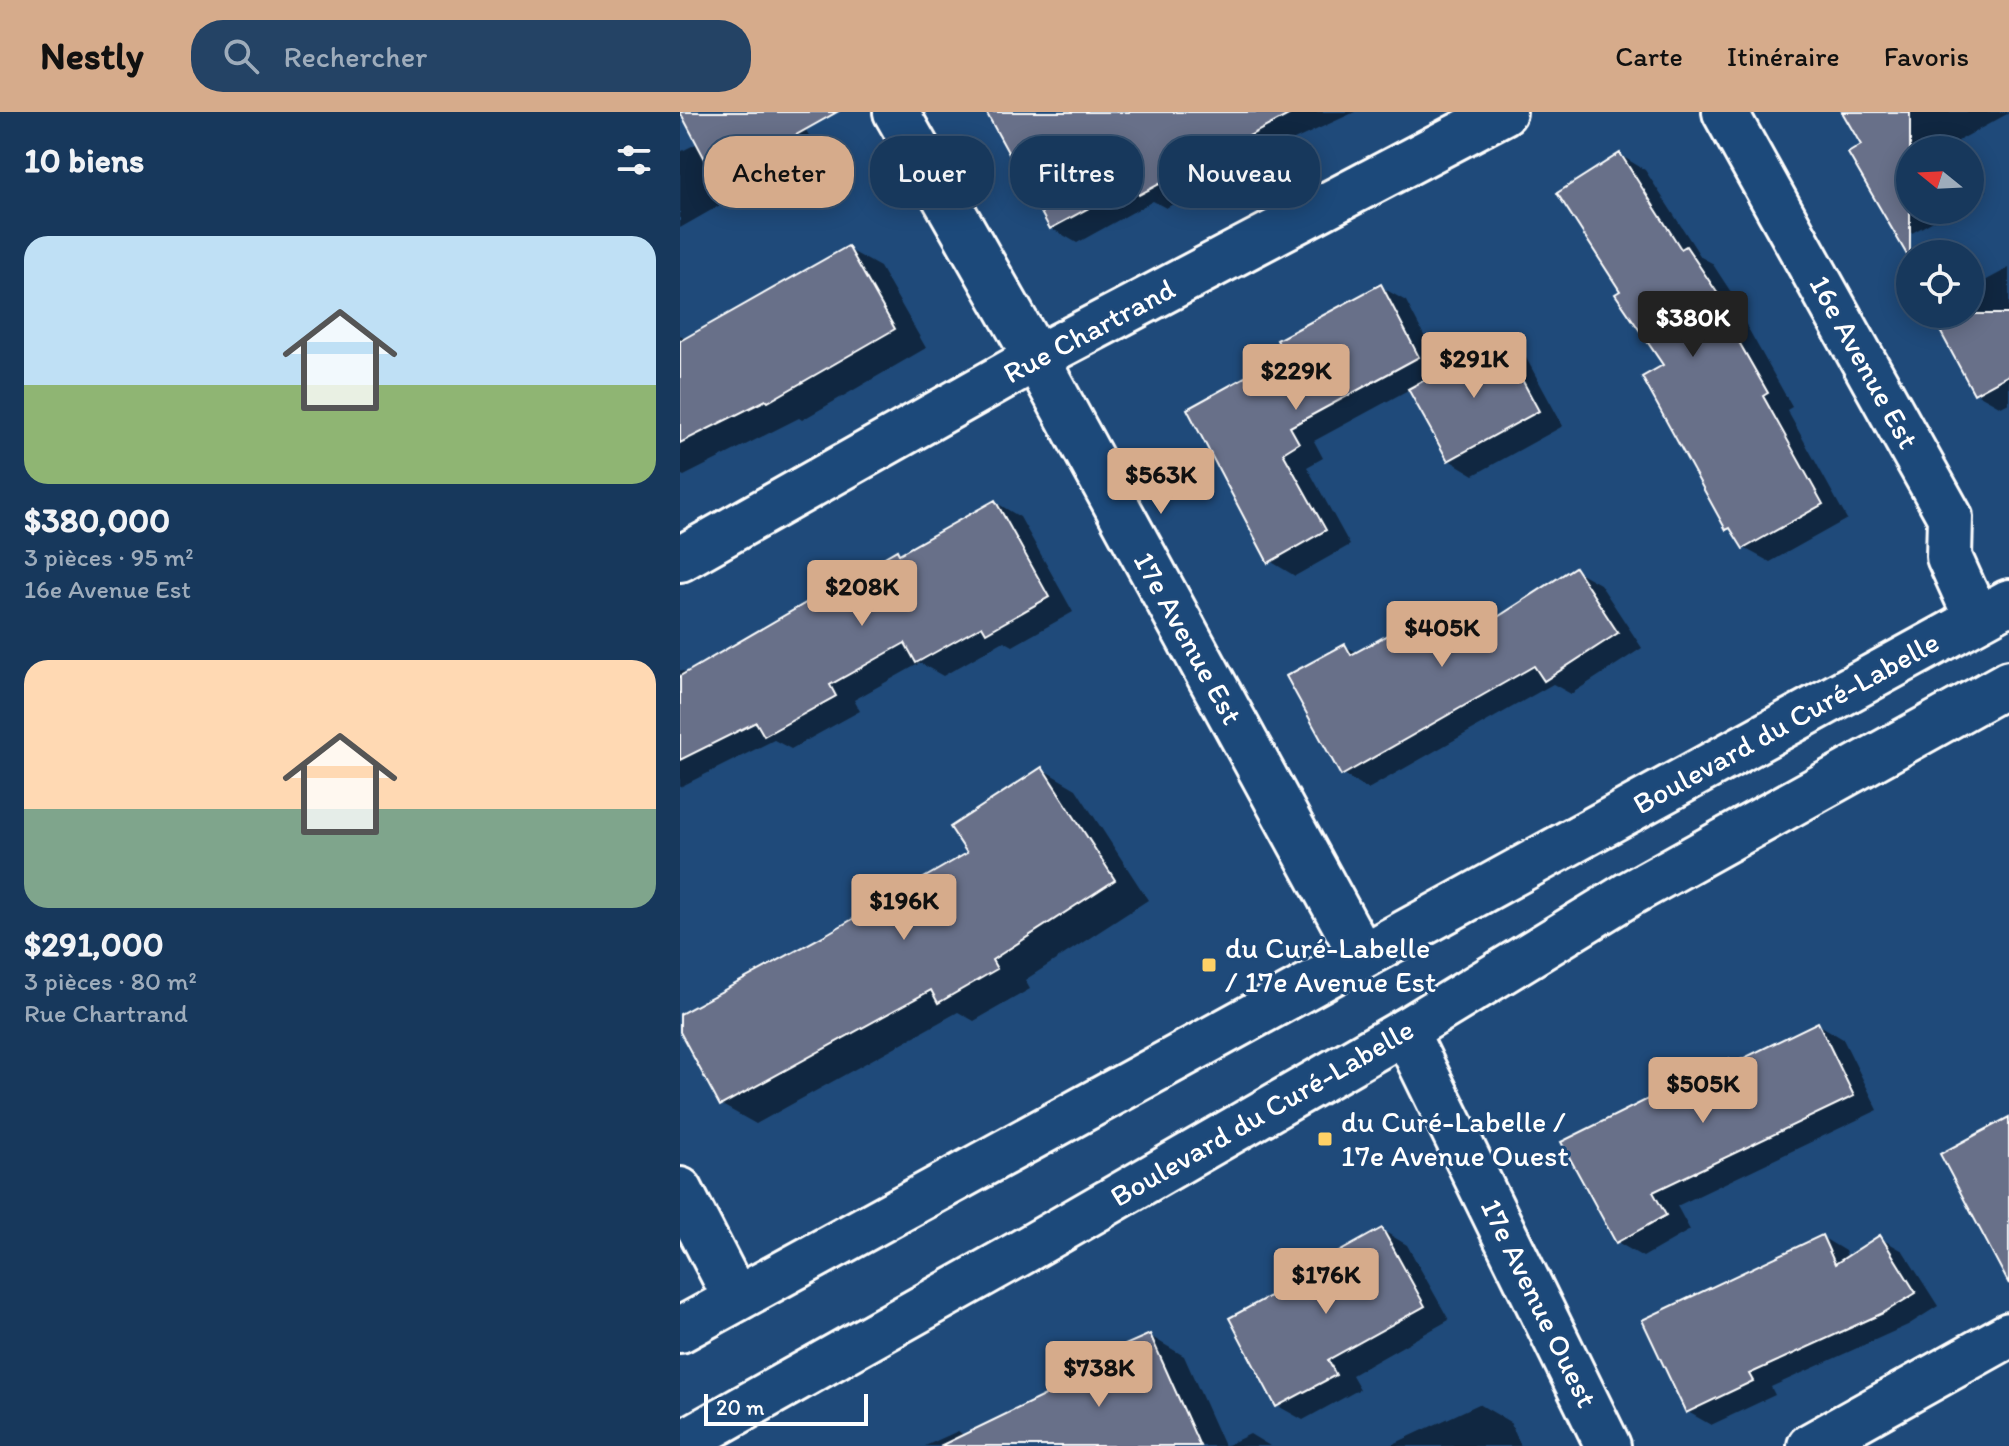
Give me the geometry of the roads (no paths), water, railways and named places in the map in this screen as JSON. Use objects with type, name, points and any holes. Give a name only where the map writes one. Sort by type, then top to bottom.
[{"type":"street","name":"17e Avenue Est","points":[[896,112],[1036,358],[1362,956]]},
{"type":"street","name":"Rue Chartrand","points":[[680,559],[1036,358],[1504,112]]},
{"type":"street","name":"16e Avenue Est","points":[[1725,112],[1950,517],[1949,557],[1993,610]]},
{"type":"street","name":"Boulevard du Curé-Labelle","points":[[680,1330],[1993,610]]},
{"type":"street","name":"Boulevard du Curé-Labelle","points":[[680,1444],[1022,1252],[1405,1031],[1629,894],[2009,683]]},
{"type":"street","name":"17e Avenue Ouest","points":[[1405,1031],[1608,1446]]},
{"type":"street","points":[[680,1190],[736,1299]]},
{"type":"street","points":[[1810,1446],[2009,1335]]},
{"type":"place","name":"du Curé-Labelle / 17e Avenue Est","points":[[1209,965]]},
{"type":"place","name":"du Curé-Labelle / 17e Avenue Ouest","points":[[1325,1139]]}]
